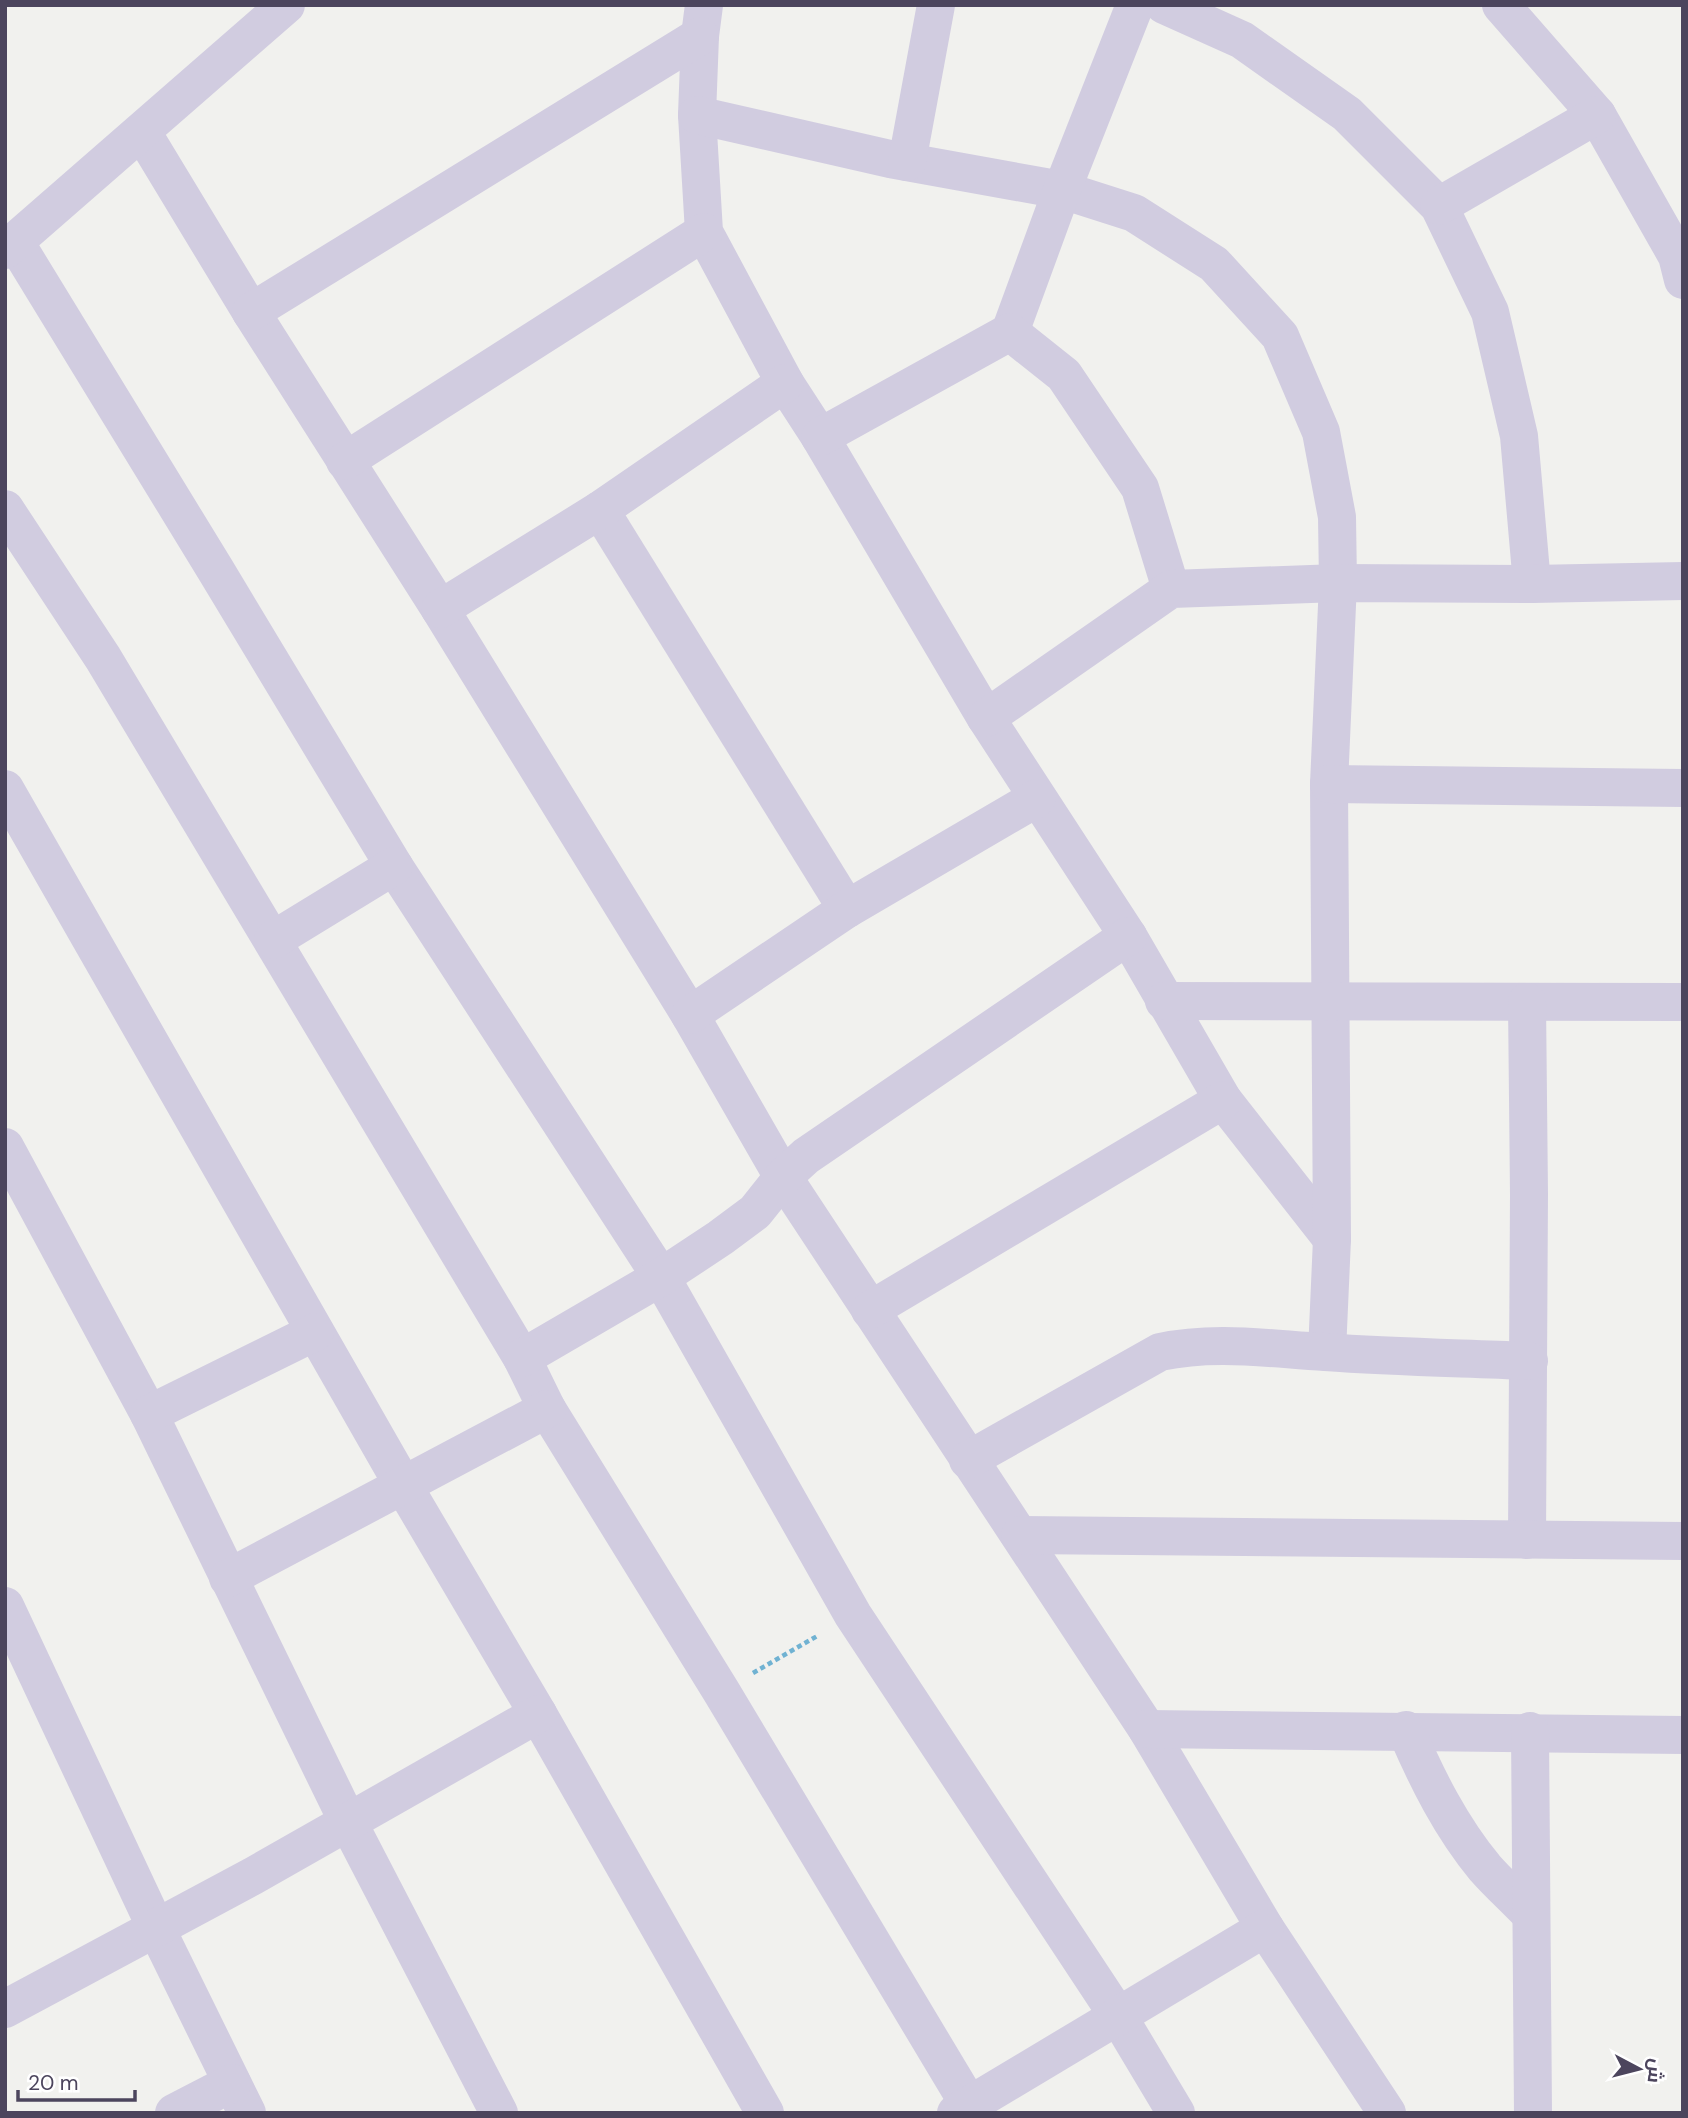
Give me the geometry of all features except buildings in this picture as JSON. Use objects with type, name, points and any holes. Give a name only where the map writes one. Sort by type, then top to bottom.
[{"type":"street","points":[[286,5],[10,246],[215,569],[394,866],[661,1277],[853,1615],[1118,2016],[1176,2113]]},
{"type":"street","points":[[908,162],[936,5]]},
{"type":"street","points":[[820,437],[1010,332],[1062,190],[1135,5]]},
{"type":"street","points":[[1164,5],[1242,40],[1347,114],[1439,206],[1490,312],[1519,436],[1532,584]]},
{"type":"street","points":[[1501,5],[1597,115],[1681,263]]},
{"type":"street","points":[[251,312],[702,21]]},
{"type":"street","points":[[702,21],[697,115],[704,232],[785,383],[820,437],[986,718],[1128,936],[1223,1100],[1332,1239]]},
{"type":"street","points":[[697,115],[908,162],[1062,190],[1134,213],[1214,264],[1280,336],[1321,432],[1337,517],[1338,583],[1328,784],[1332,1239],[1327,1352]]},
{"type":"street","points":[[1439,206],[1597,115]]},
{"type":"street","points":[[142,132],[251,312],[440,609],[690,1015],[783,1177],[1147,1729],[1265,1928],[1387,2113]]},
{"type":"street","points":[[345,461],[704,232]]},
{"type":"street","points":[[1010,332],[1064,375],[1140,488],[1171,589]]},
{"type":"street","points":[[440,609],[600,510],[785,383]]},
{"type":"street","points":[[5,509],[103,658],[273,940],[522,1358],[547,1409],[721,1692],[966,2110],[1265,1928]]},
{"type":"street","points":[[600,510],[847,909]]},
{"type":"street","points":[[986,718],[1171,589],[1338,583],[1532,584],[1683,581]]},
{"type":"street","points":[[1328,784],[1683,788]]},
{"type":"street","points":[[5,789],[765,2113]]},
{"type":"street","points":[[690,1015],[847,909],[1037,798]]},
{"type":"street","points":[[273,940],[394,866]]},
{"type":"street","points":[[522,1358],[661,1277],[755,1212],[783,1177],[806,1156],[1128,936]]},
{"type":"street","points":[[1164,1001],[1683,1002]]},
{"type":"street","points":[[1527,1002],[1527,1540]]},
{"type":"street","points":[[870,1310],[1223,1100]]},
{"type":"street","points":[[5,1147],[149,1414],[348,1822],[499,2113]]},
{"type":"street","points":[[149,1414],[316,1332]]},
{"type":"street","points":[[968,1460],[1160,1352],[1188,1346],[1227,1345],[1528,1362]]},
{"type":"street","points":[[228,1578],[547,1409]]},
{"type":"street","points":[[1020,1535],[1683,1541]]},
{"type":"street","points":[[8,1619],[240,2098],[174,2113]]},
{"type":"street","points":[[5,2009],[348,1822],[538,1714]]},
{"type":"street","points":[[1147,1729],[1530,1731],[1683,1735]]},
{"type":"street","points":[[1406,1730],[1425,1774],[1456,1828],[1485,1868],[1531,1915]]},
{"type":"street","points":[[1530,1731],[1533,2113]]},
{"type":"path","points":[[721,1692],[853,1615]]}]
